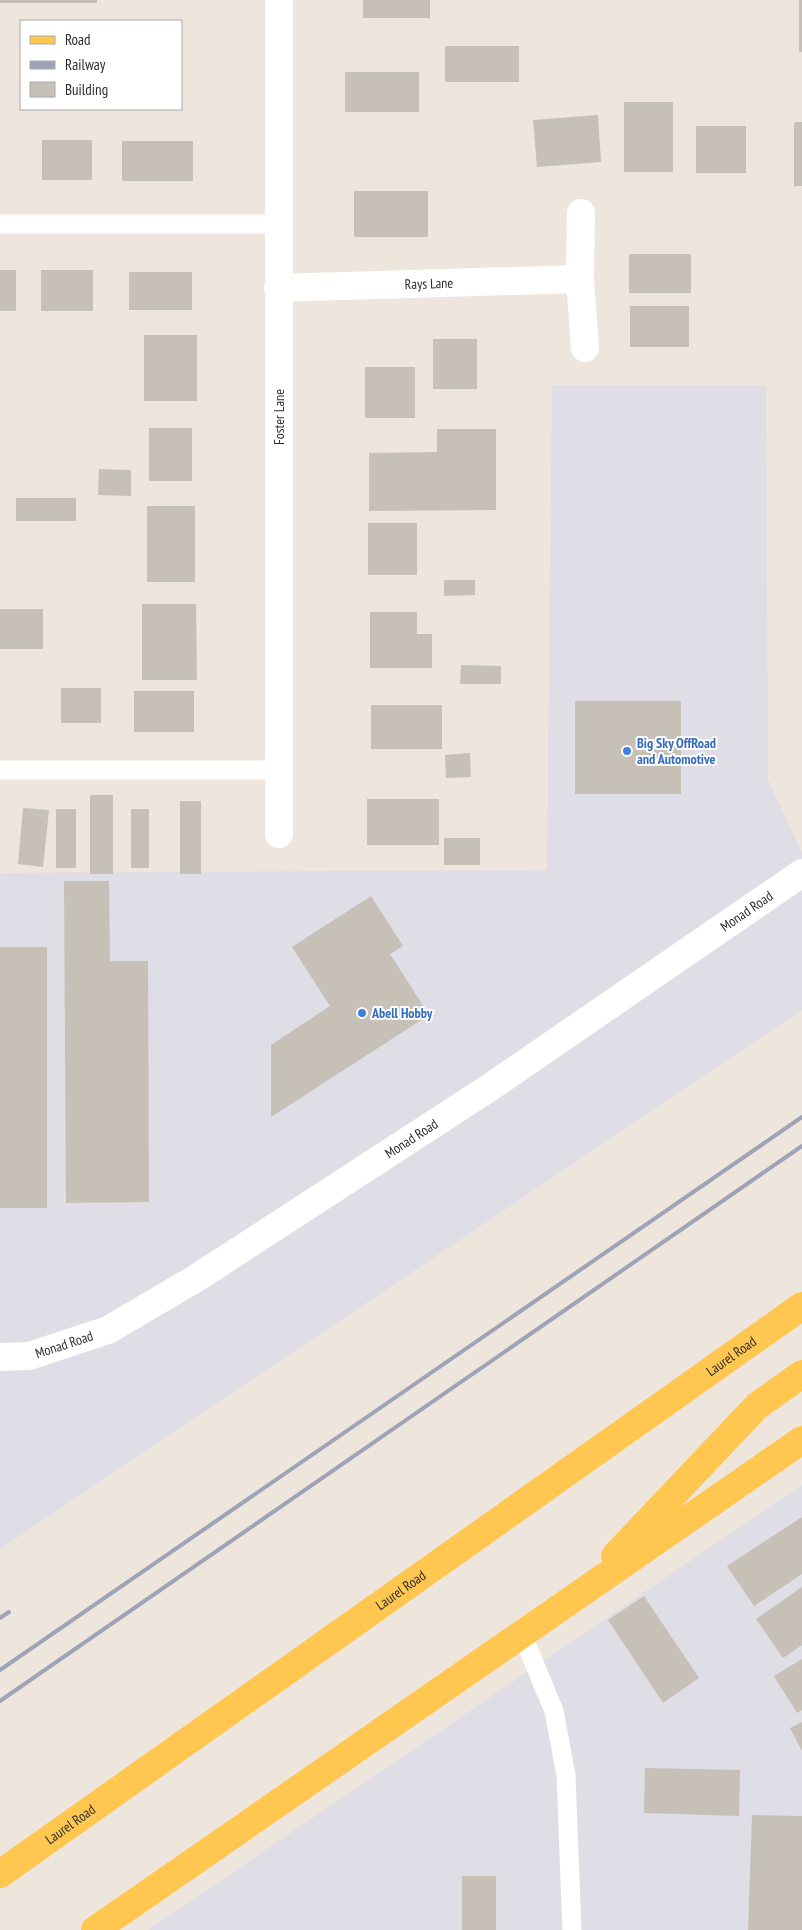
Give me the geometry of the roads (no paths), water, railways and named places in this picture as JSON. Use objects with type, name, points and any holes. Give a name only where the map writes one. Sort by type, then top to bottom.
[{"type":"main road","name":"Laurel Road","points":[[0,1874],[802,1306]]},
{"type":"main road","points":[[574,1598],[756,1406],[802,1374]]},
{"type":"main road","points":[[95,1930],[802,1440]]},
{"type":"street","name":"Foster Lane","points":[[279,0],[279,834]]},
{"type":"street","points":[[581,213],[580,279],[585,348]]},
{"type":"street","name":"Rays Lane","points":[[278,288],[580,279]]},
{"type":"street","name":"Monad Road","points":[[0,1357],[29,1356],[108,1330],[195,1279],[486,1090],[802,873]]},
{"type":"lane","points":[[0,224],[278,224]]},
{"type":"lane","points":[[0,770],[279,770]]},
{"type":"lane","points":[[522,1634],[554,1711],[566,1775],[572,1930]]},
{"type":"railway","points":[[0,1670],[802,1117]]},
{"type":"railway","points":[[0,1701],[802,1146]]},
{"type":"railway","points":[[0,1618],[9,1612]]},
{"type":"place","name":"Big Sky OffRoad and Automotive","points":[[627,751]]},
{"type":"place","name":"Abell Hobby","points":[[362,1013]]}]
